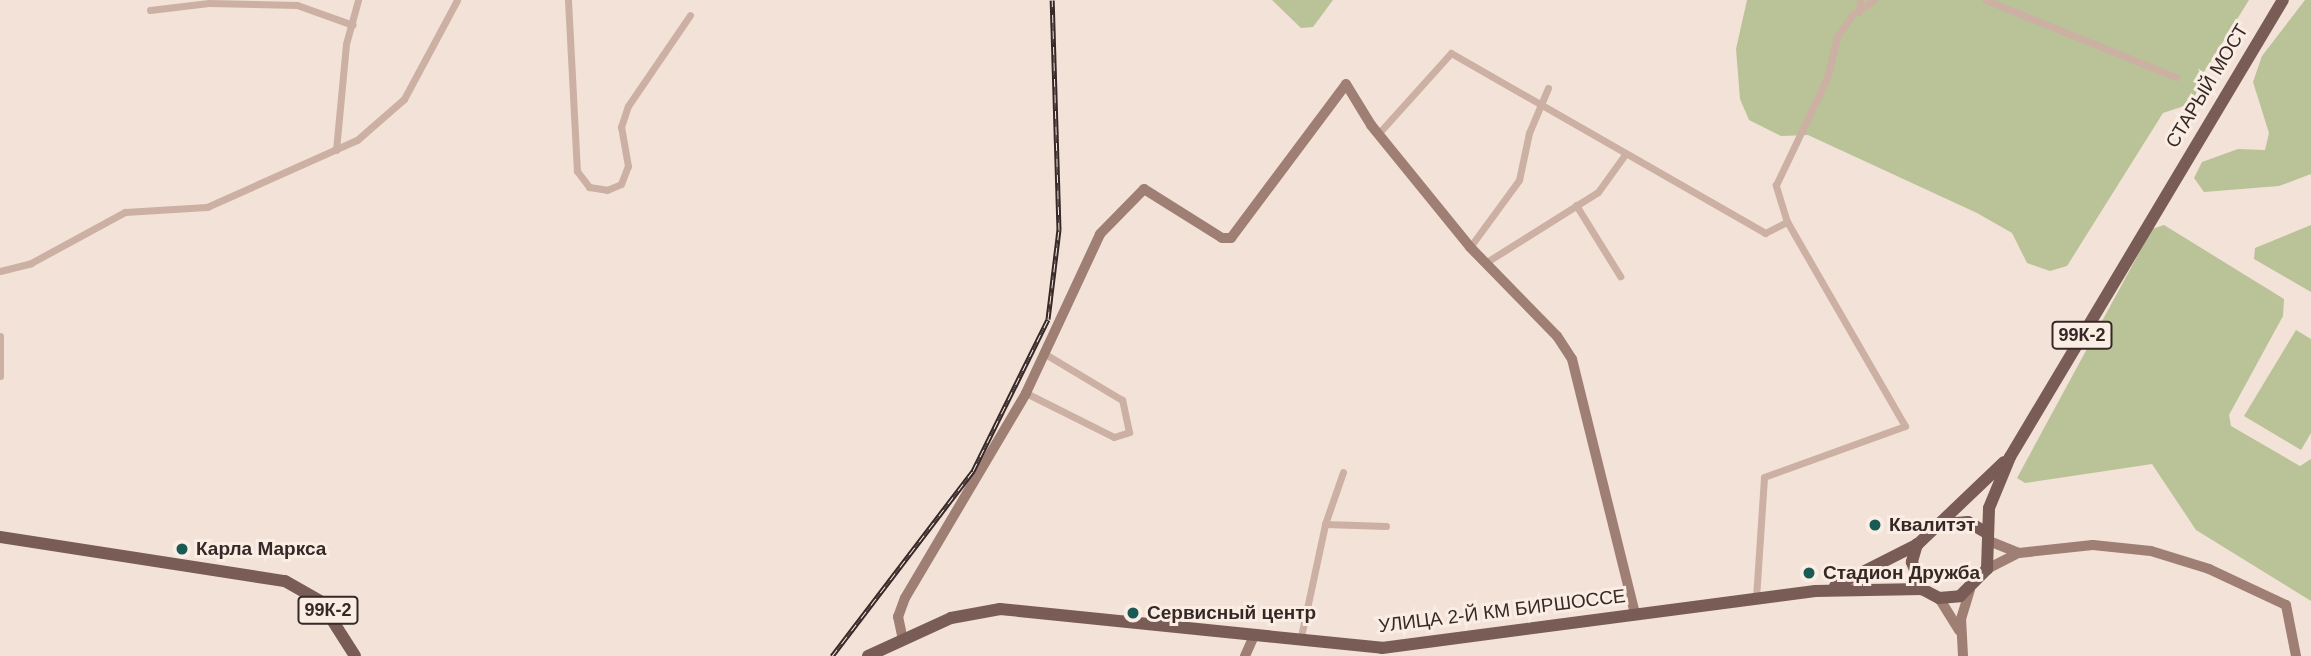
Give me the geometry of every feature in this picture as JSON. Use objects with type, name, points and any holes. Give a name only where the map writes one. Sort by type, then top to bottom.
[{"type":"main road","name":"СТАРЫЙ МОСТ","points":[[2010,457],[2165,193],[2283,0]]},
{"type":"main road","name":"99К-2","points":[[1815,592],[1878,569],[1918,544],[1944,524],[2010,457]]},
{"type":"main road","name":"99К-2","points":[[1987,569],[1988,537],[2010,457]]},
{"type":"main road","points":[[1944,524],[1968,522],[1988,537]]},
{"type":"main road","name":"99К-2","points":[[0,537],[285,581],[320,601],[355,656]]},
{"type":"main road","points":[[1918,544],[1912,562],[1922,589]]},
{"type":"main road","points":[[1939,598],[1970,589],[1987,569]]},
{"type":"main road","name":"99К-2","points":[[1815,592],[1922,589],[1939,598]]},
{"type":"main road","name":"УЛИЦА 2-Й КМ БИРШОССЕ","points":[[868,656],[951,618],[1000,609],[1253,638],[1382,648],[1635,613],[1815,592]]},
{"type":"street","points":[[336,150],[358,0]]},
{"type":"street","points":[[0,271],[31,263],[125,212],[207,207],[336,150],[383,123],[404,99],[457,0]]},
{"type":"street","points":[[568,0],[577,171],[589,187],[607,190],[621,184],[628,166],[621,127],[628,106],[690,15]]},
{"type":"street","points":[[1859,12],[1860,0]]},
{"type":"street","points":[[1756,598],[1765,477],[1905,426],[1787,222],[1776,185],[1828,78],[1837,37],[1859,12],[1874,0]]},
{"type":"street","points":[[1986,0],[2176,77]]},
{"type":"street","points":[[150,10],[209,2],[297,5],[353,25]]},
{"type":"street","points":[[1378,134],[1451,53],[1539,108],[1765,233],[1787,222]]},
{"type":"street","points":[[903,640],[898,617],[905,598],[1026,393],[1100,234],[1140,191],[1151,191],[1222,238],[1231,238],[1346,84],[1378,134],[1470,247],[1557,336],[1572,359],[1635,613]]},
{"type":"street","points":[[1470,247],[1519,180],[1539,108],[1548,88]]},
{"type":"street","points":[[1485,262],[1598,192],[1624,156]]},
{"type":"street","points":[[1576,205],[1620,276]]},
{"type":"street","points":[[0,336],[0,376]]},
{"type":"street","points":[[1026,393],[1114,437],[1129,432],[1122,400],[1045,354]]},
{"type":"street","points":[[1300,642],[1325,524],[1343,472]]},
{"type":"street","points":[[1325,524],[1386,526]]},
{"type":"street","points":[[1988,537],[2019,553]]},
{"type":"street","points":[[1987,569],[2019,553],[2092,545],[2151,551],[2209,569],[2286,605],[2296,656]]},
{"type":"street","points":[[1963,656],[1960,633],[1970,589]]},
{"type":"street","points":[[1939,598],[1960,633]]},
{"type":"street","points":[[1245,656],[1253,638]]},
{"type":"green space","points":[[1272,0],[1333,0],[1313,27],[1301,28]]},
{"type":"green space","points":[[1747,0],[2249,0],[2201,77],[2193,103],[2163,113],[2067,266],[2050,271],[2027,263],[2012,233],[1977,213],[1808,135],[1781,136],[1749,120],[1740,99],[1736,49]]},
{"type":"green space","points":[[2305,0],[2311,0],[2311,174],[2279,186],[2204,192],[2194,178],[2202,162],[2238,149],[2265,150],[2269,133],[2253,82],[2262,56]]},
{"type":"green space","points":[[2164,225],[2284,299],[2283,316],[2229,415],[2231,426],[2300,466],[2311,459],[2311,601],[2196,530],[2152,464],[2025,483],[2017,478],[2152,229]]},
{"type":"green space","points":[[2311,225],[2311,292],[2254,259],[2255,248]]},
{"type":"green space","points":[[2296,330],[2311,339],[2311,433],[2301,450],[2244,416]]},
{"type":"railway","points":[[832,656],[973,471],[1048,319],[1059,230],[1052,0]]},
{"type":"place","name":"Квалитэт","points":[[1875,525]]},
{"type":"place","name":"Карла Маркса","points":[[182,549]]},
{"type":"place","name":"Стадион Дружба","points":[[1809,573]]},
{"type":"place","name":"Сервисный центр","points":[[1133,613]]}]
